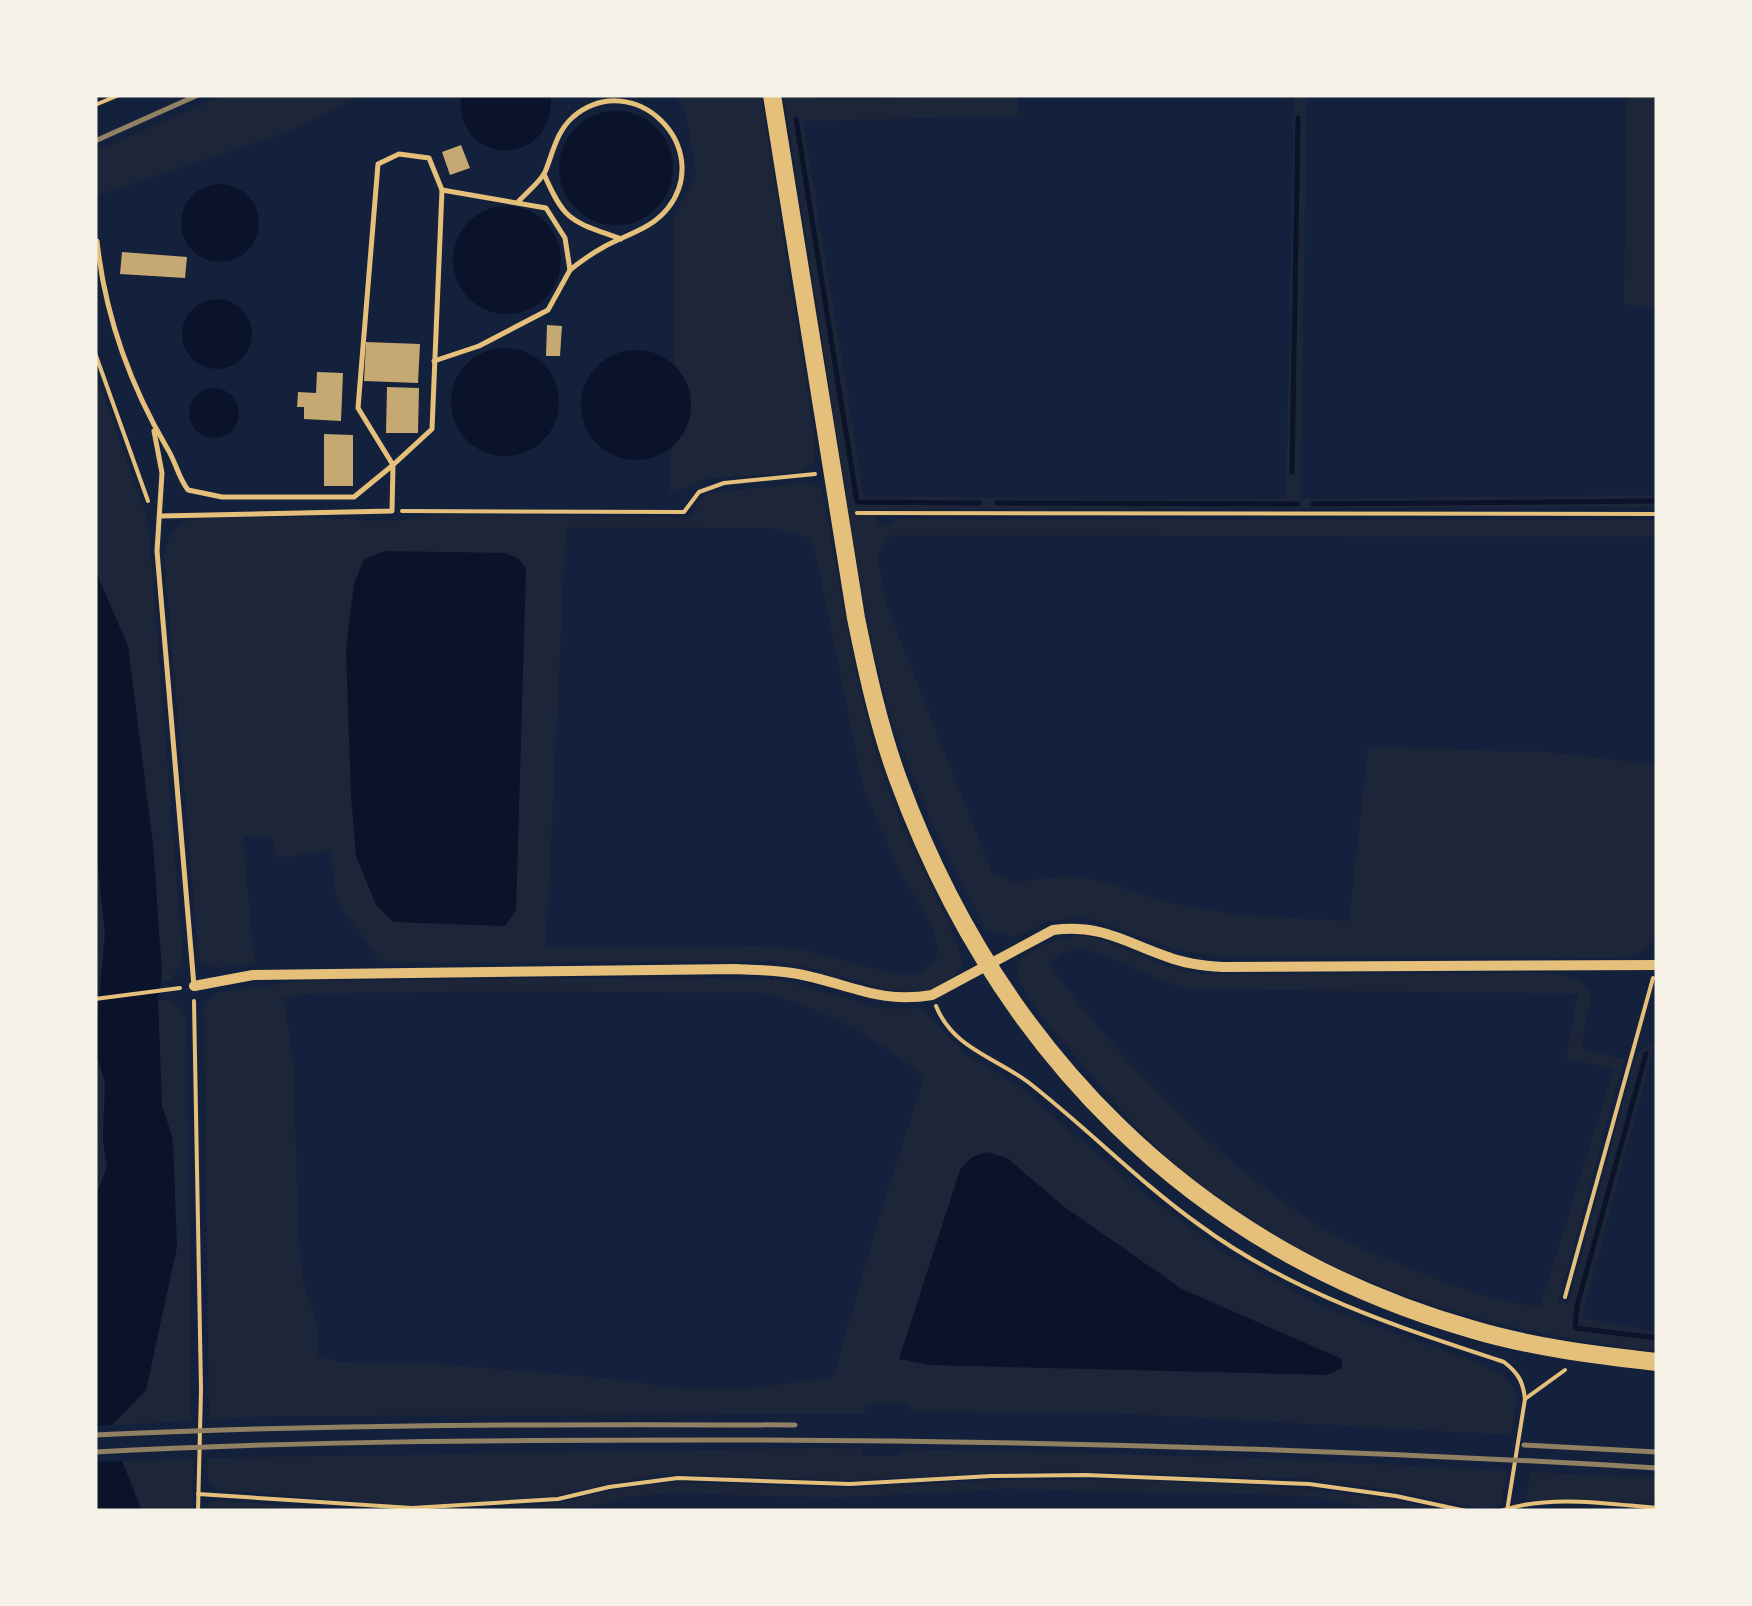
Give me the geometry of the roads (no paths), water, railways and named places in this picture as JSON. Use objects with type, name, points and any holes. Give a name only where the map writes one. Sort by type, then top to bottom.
[{"type":"main road","points":[[772,95],[863,654],[898,778],[926,848],[987,964],[1046,1046],[1143,1153],[1188,1190],[1313,1269],[1470,1329],[1573,1352],[1657,1362]]},
{"type":"street","points":[[194,986],[253,975],[736,969],[792,973],[889,999],[912,999],[932,996],[1053,930],[1072,928],[1091,928],[1120,936],[1181,962],[1223,967],[1657,965]]},
{"type":"lane","points":[[434,361],[479,346],[548,310],[570,270],[602,248],[644,230],[668,208],[679,183],[681,156],[670,126],[647,109],[625,100],[601,103],[573,118],[553,146],[544,174],[519,201]]},
{"type":"lane","points":[[96,241],[102,290],[119,348],[188,490],[201,494],[354,496],[393,465],[432,429],[442,190],[429,158],[399,154],[378,164],[358,408],[393,465],[392,511],[161,516]]},
{"type":"lane","points":[[544,174],[559,210],[581,224],[622,239]]},
{"type":"lane","points":[[442,190],[546,208],[564,238],[570,270]]},
{"type":"lane","points":[[153,424],[162,473],[157,551],[194,986]]},
{"type":"waterway","points":[[1292,472],[1298,118]]},
{"type":"waterway","points":[[796,119],[857,502],[980,503]]},
{"type":"waterway","points":[[1313,504],[1657,501]]},
{"type":"waterway","points":[[997,503],[1298,504]]},
{"type":"waterway","points":[[1646,1054],[1577,1306],[1575,1328],[1657,1338]]},
{"type":"railway","points":[[95,141],[198,95]]},
{"type":"railway","points":[[95,1435],[357,1427],[795,1425]]},
{"type":"railway","points":[[95,1452],[401,1442],[826,1440],[1301,1451],[1657,1468]]},
{"type":"railway","points":[[1524,1445],[1657,1452]]}]
